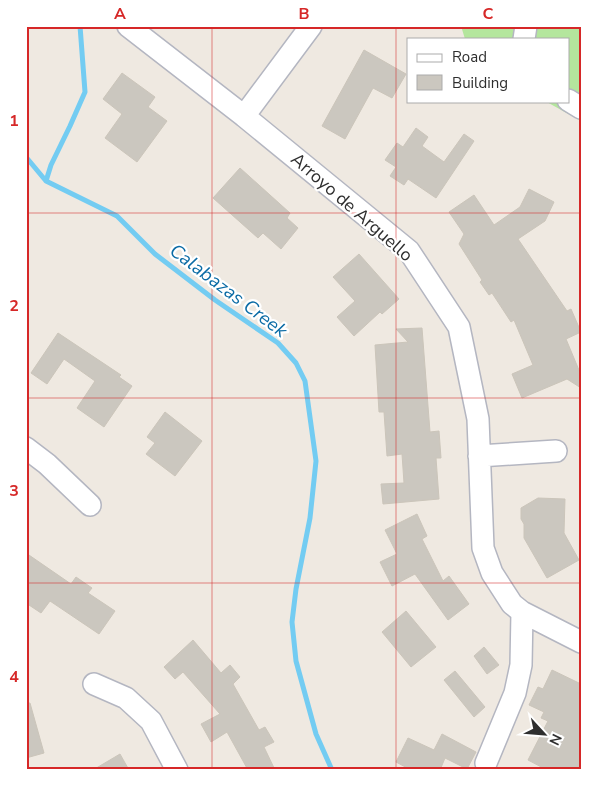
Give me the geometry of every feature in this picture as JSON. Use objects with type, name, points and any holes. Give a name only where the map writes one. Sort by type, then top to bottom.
[{"type":"street","name":"Arroyo de Arguello","points":[[128,26],[244,116],[408,251],[459,327],[478,419],[483,548],[492,574],[512,604],[522,612],[581,642]]},
{"type":"street","points":[[244,116],[311,26]]},
{"type":"street","points":[[570,101],[581,108]]},
{"type":"street","points":[[26,448],[47,464],[90,505]]},
{"type":"street","points":[[479,456],[556,451]]},
{"type":"street","points":[[486,763],[515,693],[521,665],[522,612]]},
{"type":"street","points":[[94,684],[126,698],[151,721],[177,770]]},
{"type":"green space","points":[[461,26],[581,26],[581,121],[547,102],[570,102],[570,38],[465,38]]},
{"type":"building","points":[[364,50],[406,74],[392,98],[373,88],[345,139],[322,126]]},
{"type":"building","points":[[122,73],[155,97],[148,107],[167,121],[137,162],[105,138],[122,114],[103,99]]},
{"type":"building","points":[[416,128],[428,137],[422,146],[444,162],[464,134],[474,141],[436,198],[408,179],[404,185],[390,176],[396,167],[385,160],[397,143],[403,147]]},
{"type":"building","points":[[240,168],[290,213],[287,218],[298,228],[281,249],[263,233],[258,238],[213,198]]},
{"type":"building","points":[[529,189],[554,202],[545,221],[518,239],[567,311],[571,309],[581,332],[566,339],[581,375],[581,388],[567,379],[522,398],[512,374],[533,365],[514,320],[511,322],[492,293],[489,295],[480,282],[482,280],[459,244],[464,234],[449,212],[474,195],[494,225],[520,207]]},
{"type":"building","points":[[359,254],[399,299],[382,314],[380,312],[354,336],[337,317],[355,301],[333,277]]},
{"type":"building","points":[[422,328],[430,432],[439,431],[441,458],[436,458],[439,499],[383,504],[381,484],[404,483],[402,454],[387,456],[384,412],[379,412],[375,345],[408,342],[396,329]]},
{"type":"building","points":[[58,333],[121,375],[119,377],[132,386],[104,427],[77,408],[95,381],[64,359],[47,384],[31,373]]},
{"type":"building","points":[[165,412],[202,441],[175,476],[146,454],[155,443],[147,437]]},
{"type":"building","points":[[538,498],[565,499],[564,533],[579,560],[547,578],[524,538],[524,524],[521,519],[521,508]]},
{"type":"building","points":[[417,514],[427,536],[422,539],[443,581],[449,576],[469,604],[448,620],[415,574],[392,586],[380,562],[397,554],[385,530]]},
{"type":"building","points":[[26,553],[71,584],[76,577],[92,588],[88,593],[115,611],[99,634],[50,601],[41,613],[26,603]]},
{"type":"building","points":[[406,611],[436,647],[411,667],[382,632]]},
{"type":"building","points":[[193,640],[221,673],[230,665],[240,677],[233,684],[259,730],[265,727],[274,742],[264,747],[275,770],[248,770],[227,732],[211,742],[201,724],[220,714],[183,672],[175,679],[164,667]]},
{"type":"building","points":[[484,647],[499,665],[487,674],[474,656]]},
{"type":"building","points":[[552,670],[581,684],[581,770],[547,770],[528,760],[548,721],[541,718],[544,712],[529,705],[538,687],[543,689]]},
{"type":"building","points":[[455,671],[485,707],[474,717],[444,680]]},
{"type":"building","points":[[26,703],[30,703],[44,753],[26,758]]},
{"type":"building","points":[[442,734],[476,752],[467,769],[445,758],[440,770],[411,770],[396,762],[408,738],[434,750]]},
{"type":"building","points":[[120,754],[129,770],[93,770]]},
{"type":"waterway","points":[[46,181],[51,165],[85,92],[80,26]]},
{"type":"waterway","name":"Calabazas Creek","points":[[26,157],[46,181],[117,216],[155,254],[215,300],[278,343],[296,363],[305,381],[316,461],[310,518],[296,589],[292,622],[296,661],[316,734],[332,770]]}]
